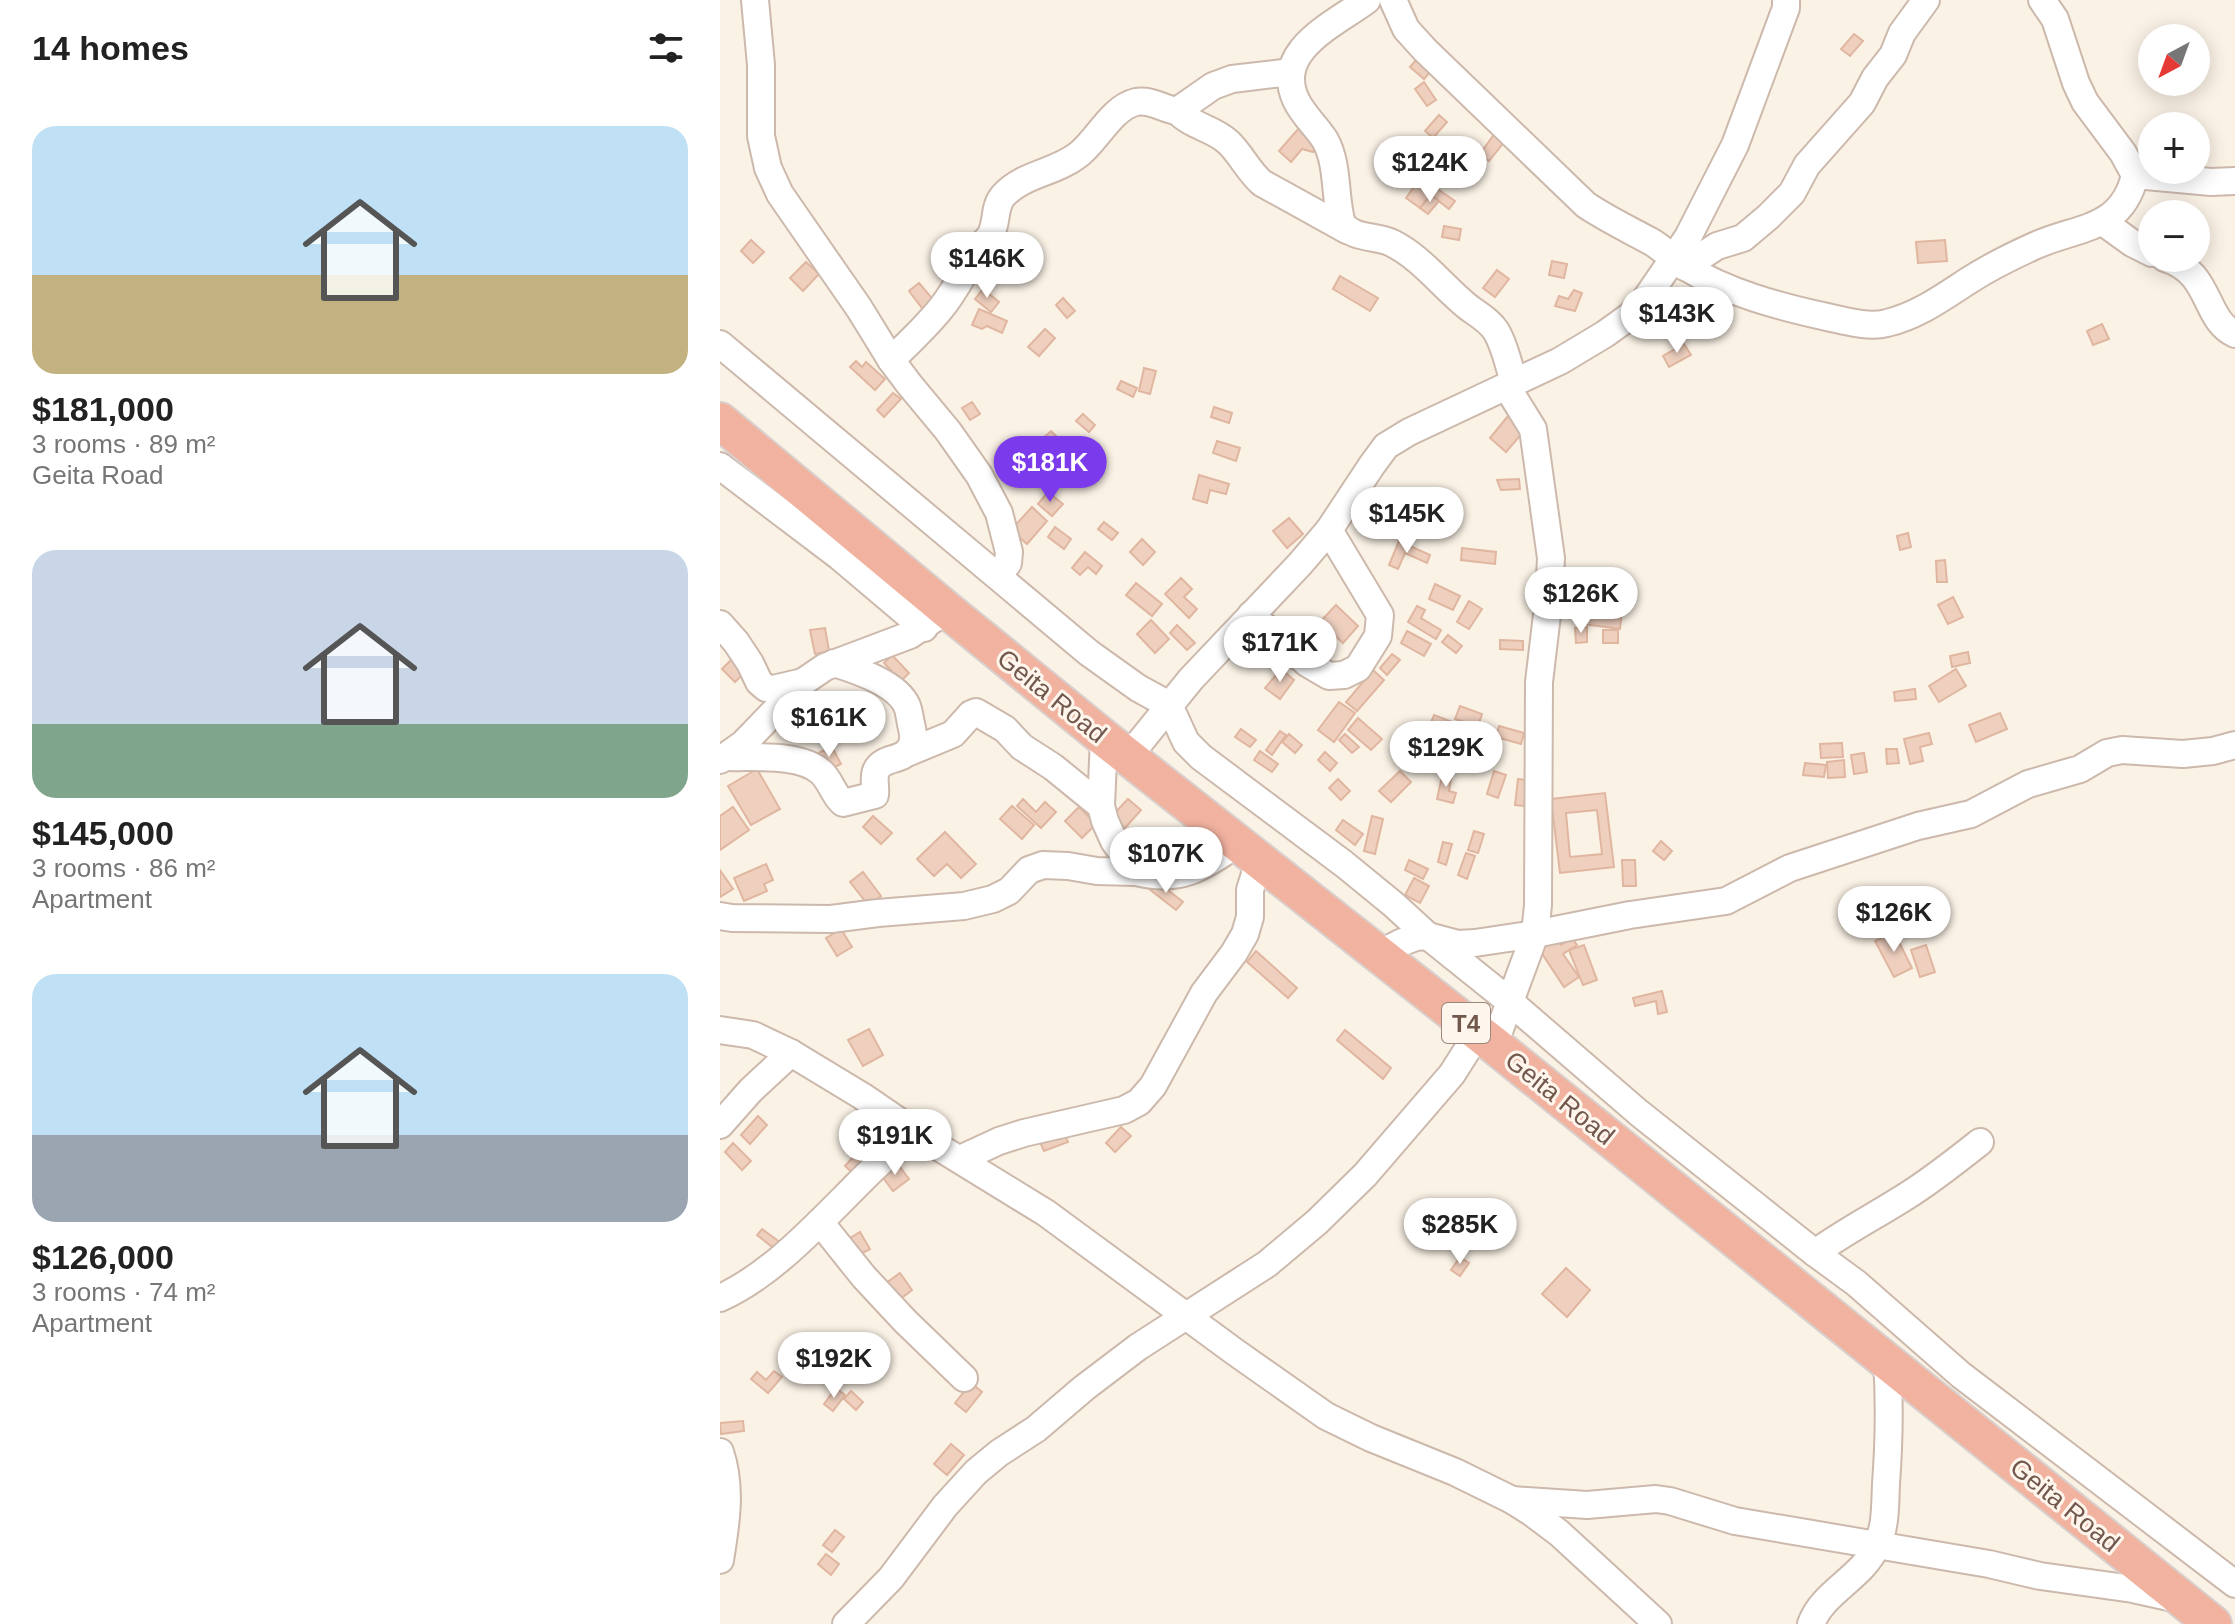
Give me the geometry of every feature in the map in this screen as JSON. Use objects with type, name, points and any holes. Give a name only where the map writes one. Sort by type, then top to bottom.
[{"type":"highway","name":"Geita Road","points":[[720,421],[936,619],[1116,747],[1486,1039],[2213,1624]]},
{"type":"street","points":[[755,0],[761,65],[761,136],[768,168],[780,194],[891,360],[979,475],[999,513],[1010,558],[998,576]]},
{"type":"street","points":[[1347,230],[1340,217],[1330,155],[1324,140],[1296,100],[1291,72],[1297,57],[1308,43],[1324,28],[1367,0]]},
{"type":"street","points":[[1393,0],[1406,29],[1425,50],[1586,205],[1609,221],[1652,242],[1680,263],[1737,292],[1781,307],[1883,325],[1925,309],[1969,280],[2031,248],[2103,222],[2118,210],[2132,188],[2135,175],[2123,153],[2085,102],[2055,19],[2042,0]]},
{"type":"street","points":[[1136,872],[1114,841],[1101,806],[1116,747],[1169,705],[1300,564],[1329,530],[1386,446],[1409,432],[1560,361],[1605,334],[1630,316],[1680,263],[1735,145],[1786,8],[1786,0]]},
{"type":"street","points":[[1680,263],[1743,238],[1792,193],[1807,165],[1862,103],[1875,78],[1893,55],[1902,33],[1926,0]]},
{"type":"street","points":[[1177,111],[1213,86],[1232,79],[1291,72]]},
{"type":"street","points":[[846,1624],[891,1578],[945,1506],[976,1472],[1036,1429],[1138,1347],[1267,1264],[1317,1222],[1365,1175],[1486,1039],[1509,1001],[1535,934],[1540,868],[1539,682],[1551,558],[1533,429],[1510,385],[1495,330],[1420,262],[1386,240],[1354,234],[1262,183],[1229,143],[1213,132],[1192,124],[1177,111],[1146,102],[1130,104],[1117,113],[1076,157],[1005,193],[995,210],[991,235],[975,254],[957,287],[928,325],[891,360]]},
{"type":"street","points":[[2135,175],[2235,181]]},
{"type":"street","points":[[2103,222],[2138,246]]},
{"type":"street","points":[[2191,272],[2202,286],[2225,330],[2235,334]]},
{"type":"street","points":[[720,344],[1110,669],[1169,705],[1186,742],[1201,757],[1344,864],[1639,1113],[1856,1283],[1973,1385],[2235,1584]]},
{"type":"street","points":[[721,476],[936,619],[890,644],[834,663],[803,682],[743,744],[724,758]]},
{"type":"street","points":[[1251,615],[1307,663],[1329,676],[1344,675],[1358,668],[1378,636],[1380,615],[1329,530]]},
{"type":"street","points":[[720,624],[736,642],[759,682],[766,688],[803,682]]},
{"type":"street","points":[[834,663],[876,679],[907,705],[913,734],[912,746],[907,753]]},
{"type":"street","points":[[724,758],[792,759],[808,763],[819,770],[839,800],[846,803],[875,795],[874,774],[885,762],[953,734],[976,712],[1005,729],[1022,747],[1053,767],[1101,806]]},
{"type":"street","points":[[1377,955],[1416,937],[1428,936],[1458,944],[1475,943],[1726,901],[1790,868],[1918,826],[1971,814],[2028,784],[2080,769],[2107,753],[2140,750],[2183,754],[2235,745]]},
{"type":"street","points":[[720,916],[831,919],[964,906],[993,899],[1009,891],[1029,870],[1043,865],[1153,876],[1189,872],[1247,852],[1250,917],[1245,934],[1204,993],[1153,1086],[1139,1102],[1124,1110],[1024,1133],[960,1159]]},
{"type":"street","points":[[720,1030],[753,1035],[791,1053],[1046,1213],[1326,1416],[1512,1500],[1559,1533],[1658,1624]]},
{"type":"street","points":[[720,1125],[751,1090],[791,1053]]},
{"type":"street","points":[[720,1298],[752,1279],[820,1222],[885,1157],[919,1135]]},
{"type":"street","points":[[1815,1253],[1904,1198],[1980,1142]]},
{"type":"street","points":[[820,1222],[864,1277],[964,1378]]},
{"type":"street","points":[[1811,1624],[1825,1600],[1861,1568],[1877,1545],[1884,1517],[1888,1459],[1890,1408],[1887,1361]]},
{"type":"street","points":[[720,1452],[727,1494],[720,1560]]},
{"type":"street","points":[[1512,1500],[1587,1505],[1656,1499],[1670,1501],[1735,1521],[2182,1599]]},
{"type":"building","points":[[1854,34],[1863,41],[1850,56],[1841,49]]},
{"type":"building","points":[[1416,60],[1430,72],[1424,79],[1410,67]]},
{"type":"building","points":[[1424,82],[1436,100],[1427,106],[1415,89]]},
{"type":"building","points":[[1439,115],[1447,122],[1433,138],[1425,131]]},
{"type":"building","points":[[1299,128],[1320,141],[1313,152],[1302,149],[1291,162],[1279,151]]},
{"type":"building","points":[[1495,133],[1505,141],[1489,161],[1480,154]]},
{"type":"building","points":[[1421,177],[1436,188],[1420,208],[1406,198]]},
{"type":"building","points":[[1436,188],[1455,201],[1449,209],[1431,195]]},
{"type":"building","points":[[1431,195],[1439,201],[1428,214],[1420,208]]},
{"type":"building","points":[[1444,226],[1461,229],[1459,240],[1442,237]]},
{"type":"building","points":[[751,240],[764,252],[753,263],[741,251]]},
{"type":"building","points":[[1945,240],[1947,261],[1918,263],[1916,242]]},
{"type":"building","points":[[1552,261],[1567,264],[1564,278],[1549,275]]},
{"type":"building","points":[[806,262],[819,274],[803,291],[790,278]]},
{"type":"building","points":[[1497,270],[1509,279],[1495,297],[1483,288]]},
{"type":"building","points":[[1340,276],[1378,298],[1370,311],[1333,289]]},
{"type":"building","points":[[919,283],[936,303],[925,312],[909,291]]},
{"type":"building","points":[[983,289],[999,302],[991,312],[975,299]]},
{"type":"building","points":[[1574,290],[1582,293],[1575,311],[1555,306],[1559,296],[1568,299]]},
{"type":"building","points":[[1063,298],[1075,311],[1067,318],[1056,305]]},
{"type":"building","points":[[979,309],[1007,321],[1002,333],[987,326],[982,329],[972,325]]},
{"type":"building","points":[[2102,324],[2109,339],[2093,345],[2087,331]]},
{"type":"building","points":[[1045,329],[1055,338],[1039,356],[1028,347]]},
{"type":"building","points":[[1684,344],[1691,355],[1669,367],[1663,356]]},
{"type":"building","points":[[856,361],[862,367],[866,362],[885,379],[875,390],[850,367]]},
{"type":"building","points":[[1144,368],[1156,371],[1150,394],[1139,391]]},
{"type":"building","points":[[1121,381],[1137,388],[1133,397],[1117,389]]},
{"type":"building","points":[[893,393],[901,399],[884,417],[877,410]]},
{"type":"building","points":[[972,402],[980,414],[970,420],[962,408]]},
{"type":"building","points":[[1214,407],[1232,413],[1229,423],[1211,417]]},
{"type":"building","points":[[1083,414],[1095,425],[1089,432],[1076,421]]},
{"type":"building","points":[[1508,416],[1524,431],[1506,452],[1490,438]]},
{"type":"building","points":[[1051,431],[1068,448],[1059,457],[1042,439]]},
{"type":"building","points":[[1217,441],[1240,448],[1236,461],[1213,453]]},
{"type":"building","points":[[1050,473],[1051,482],[1027,487],[1025,478]]},
{"type":"building","points":[[1199,475],[1229,484],[1226,494],[1210,490],[1207,503],[1193,499]]},
{"type":"building","points":[[1519,479],[1520,489],[1501,490],[1497,480]]},
{"type":"building","points":[[1048,492],[1063,504],[1052,516],[1038,504]]},
{"type":"building","points":[[1032,507],[1047,521],[1027,544],[1011,530]]},
{"type":"building","points":[[1289,518],[1303,534],[1287,548],[1273,531]]},
{"type":"building","points":[[1104,522],[1118,533],[1112,540],[1098,529]]},
{"type":"building","points":[[1055,527],[1071,539],[1064,549],[1048,537]]},
{"type":"building","points":[[1908,533],[1911,547],[1900,550],[1897,536]]},
{"type":"building","points":[[1142,539],[1155,552],[1143,565],[1130,552]]},
{"type":"building","points":[[1399,541],[1430,555],[1427,563],[1405,553],[1398,569],[1389,565]]},
{"type":"building","points":[[1462,548],[1496,552],[1495,564],[1461,560]]},
{"type":"building","points":[[1085,552],[1102,566],[1096,574],[1088,567],[1080,575],[1072,568]]},
{"type":"building","points":[[1945,560],[1947,582],[1937,582],[1936,561]]},
{"type":"building","points":[[1181,578],[1192,589],[1184,597],[1197,609],[1189,618],[1165,594]]},
{"type":"building","points":[[1554,580],[1583,585],[1584,598],[1555,594]]},
{"type":"building","points":[[1136,583],[1162,604],[1152,616],[1126,595]]},
{"type":"building","points":[[1435,584],[1460,596],[1453,610],[1429,599]]},
{"type":"building","points":[[1586,589],[1624,593],[1620,629],[1582,624]]},
{"type":"building","points":[[1953,597],[1963,617],[1948,624],[1938,605]]},
{"type":"building","points":[[1469,601],[1482,609],[1469,629],[1457,622]]},
{"type":"building","points":[[1336,605],[1358,626],[1343,643],[1320,622]]},
{"type":"building","points":[[1417,606],[1425,610],[1421,618],[1441,630],[1436,639],[1408,622]]},
{"type":"building","points":[[1151,620],[1169,639],[1155,653],[1137,634]]},
{"type":"building","points":[[1177,625],[1195,643],[1187,650],[1170,633]]},
{"type":"building","points":[[1587,627],[1587,642],[1576,643],[1575,628]]},
{"type":"building","points":[[825,628],[829,651],[815,654],[810,630]]},
{"type":"building","points":[[1603,630],[1618,630],[1618,643],[1603,643]]},
{"type":"building","points":[[1407,631],[1431,644],[1424,656],[1401,643]]},
{"type":"building","points":[[1448,635],[1462,646],[1456,653],[1442,642]]},
{"type":"building","points":[[1500,640],[1523,641],[1523,650],[1500,649]]},
{"type":"building","points":[[1968,652],[1970,663],[1952,667],[1950,656]]},
{"type":"building","points":[[1392,654],[1400,660],[1387,675],[1380,668]]},
{"type":"building","points":[[892,655],[909,673],[901,681],[884,663]]},
{"type":"building","points":[[734,657],[747,670],[735,682],[722,669]]},
{"type":"building","points":[[1281,669],[1294,680],[1280,699],[1265,688]]},
{"type":"building","points":[[1956,669],[1966,686],[1939,702],[1929,686]]},
{"type":"building","points":[[1373,670],[1384,680],[1357,711],[1346,702]]},
{"type":"building","points":[[1915,689],[1916,699],[1895,701],[1894,692]]},
{"type":"building","points":[[1339,702],[1355,713],[1334,742],[1318,730]]},
{"type":"building","points":[[1460,706],[1482,714],[1478,726],[1455,719]]},
{"type":"building","points":[[2000,713],[2007,729],[1976,742],[1969,725]]},
{"type":"building","points":[[1434,715],[1455,723],[1445,748],[1435,744],[1440,735],[1428,730]]},
{"type":"building","points":[[1358,718],[1382,739],[1371,750],[1348,730]]},
{"type":"building","points":[[1499,726],[1524,733],[1521,744],[1496,737]]},
{"type":"building","points":[[1241,729],[1256,740],[1250,747],[1235,737]]},
{"type":"building","points":[[1280,731],[1286,735],[1272,755],[1266,750]]},
{"type":"building","points":[[1929,733],[1932,744],[1920,747],[1923,761],[1910,764],[1904,739]]},
{"type":"building","points":[[1289,734],[1302,745],[1295,753],[1282,742]]},
{"type":"building","points":[[1345,734],[1359,747],[1352,753],[1339,740]]},
{"type":"building","points":[[1842,743],[1843,757],[1821,758],[1820,744]]},
{"type":"building","points":[[832,747],[841,764],[827,771],[818,753]]},
{"type":"building","points":[[1886,749],[1897,749],[1899,763],[1887,764]]},
{"type":"building","points":[[1260,751],[1278,764],[1272,772],[1254,760]]},
{"type":"building","points":[[1325,752],[1337,763],[1330,771],[1318,760]]},
{"type":"building","points":[[1864,753],[1867,772],[1854,774],[1851,755]]},
{"type":"building","points":[[1844,760],[1845,777],[1828,778],[1827,762]]},
{"type":"building","points":[[1805,763],[1826,765],[1824,777],[1803,775]]},
{"type":"building","points":[[757,769],[780,809],[751,825],[728,786]]},
{"type":"building","points":[[1400,771],[1411,782],[1391,802],[1379,791]]},
{"type":"building","points":[[1494,771],[1506,775],[1498,798],[1487,794]]},
{"type":"building","points":[[1443,772],[1452,774],[1449,791],[1456,793],[1453,803],[1437,799]]},
{"type":"building","points":[[1338,779],[1350,791],[1341,800],[1329,788]]},
{"type":"building","points":[[1518,779],[1527,780],[1524,806],[1515,805]]},
{"type":"building","points":[[1605,793],[1614,867],[1560,873],[1551,799]],"holes":[[[1597,810],[1602,854],[1570,857],[1566,813]]]},
{"type":"building","points":[[1023,799],[1036,812],[1045,802],[1056,812],[1041,828],[1017,806]]},
{"type":"building","points":[[1128,799],[1141,810],[1125,828],[1112,816]]},
{"type":"building","points":[[1012,806],[1034,825],[1022,839],[1000,819]]},
{"type":"building","points":[[733,807],[749,830],[720,850],[720,816]]},
{"type":"building","points":[[1079,807],[1096,824],[1082,838],[1065,821]]},
{"type":"building","points":[[873,816],[892,833],[881,844],[863,827]]},
{"type":"building","points":[[1372,816],[1383,819],[1375,854],[1364,851]]},
{"type":"building","points":[[1343,820],[1363,834],[1355,845],[1336,830]]},
{"type":"building","points":[[1474,831],[1484,834],[1478,853],[1468,850]]},
{"type":"building","points":[[945,832],[976,864],[961,878],[947,864],[934,876],[917,859]]},
{"type":"building","points":[[1661,841],[1672,851],[1664,860],[1653,851]]},
{"type":"building","points":[[1443,842],[1452,844],[1446,865],[1438,862]]},
{"type":"building","points":[[1466,853],[1475,856],[1467,879],[1458,875]]},
{"type":"building","points":[[1409,860],[1428,869],[1423,879],[1405,870]]},
{"type":"building","points":[[1622,860],[1635,860],[1636,886],[1623,886]]},
{"type":"building","points":[[766,864],[773,880],[764,884],[767,891],[744,901],[734,878]]},
{"type":"building","points":[[720,870],[733,889],[720,897]]},
{"type":"building","points":[[863,872],[881,896],[869,906],[850,882]]},
{"type":"building","points":[[1414,878],[1429,886],[1420,903],[1405,895]]},
{"type":"building","points":[[1155,880],[1183,902],[1176,910],[1148,888]]},
{"type":"building","points":[[841,929],[852,947],[837,956],[826,938]]},
{"type":"building","points":[[1894,932],[1912,968],[1894,977],[1875,941]]},
{"type":"building","points":[[1554,935],[1561,945],[1572,938],[1577,945],[1563,954],[1579,977],[1564,987],[1537,946]]},
{"type":"building","points":[[1584,945],[1597,980],[1583,985],[1569,950]]},
{"type":"building","points":[[1926,945],[1935,972],[1920,977],[1911,950]]},
{"type":"building","points":[[1256,951],[1297,988],[1288,998],[1247,962]]},
{"type":"building","points":[[1662,991],[1667,1012],[1658,1014],[1656,1001],[1635,1006],[1633,998]]},
{"type":"building","points":[[869,1029],[883,1055],[863,1066],[848,1040]]},
{"type":"building","points":[[1345,1030],[1391,1068],[1383,1079],[1337,1040]]},
{"type":"building","points":[[758,1116],[767,1125],[750,1144],[741,1135]]},
{"type":"building","points":[[1121,1127],[1131,1136],[1115,1152],[1106,1143]]},
{"type":"building","points":[[1064,1133],[1068,1142],[1044,1151],[1040,1142]]},
{"type":"building","points":[[733,1143],[751,1161],[742,1170],[725,1152]]},
{"type":"building","points":[[864,1145],[874,1155],[855,1175],[845,1166]]},
{"type":"building","points":[[897,1163],[909,1179],[893,1191],[881,1175]]},
{"type":"building","points":[[762,1229],[781,1243],[776,1250],[757,1235]]},
{"type":"building","points":[[860,1232],[870,1249],[859,1255],[850,1238]]},
{"type":"building","points":[[1460,1257],[1469,1263],[1460,1276],[1451,1270]]},
{"type":"building","points":[[1566,1268],[1590,1290],[1567,1317],[1542,1294]]},
{"type":"building","points":[[900,1273],[912,1290],[895,1303],[882,1286]]},
{"type":"building","points":[[774,1371],[782,1377],[768,1393],[751,1379],[757,1372],[766,1380]]},
{"type":"building","points":[[971,1383],[982,1392],[966,1412],[955,1403]]},
{"type":"building","points":[[836,1388],[845,1395],[833,1411],[824,1404]]},
{"type":"building","points":[[851,1391],[863,1402],[856,1410],[844,1399]]},
{"type":"building","points":[[743,1421],[744,1431],[721,1434],[720,1423]]},
{"type":"building","points":[[951,1444],[964,1455],[947,1475],[934,1464]]},
{"type":"building","points":[[835,1530],[844,1537],[832,1552],[823,1545]]},
{"type":"building","points":[[826,1554],[839,1564],[831,1575],[818,1564]]}]
